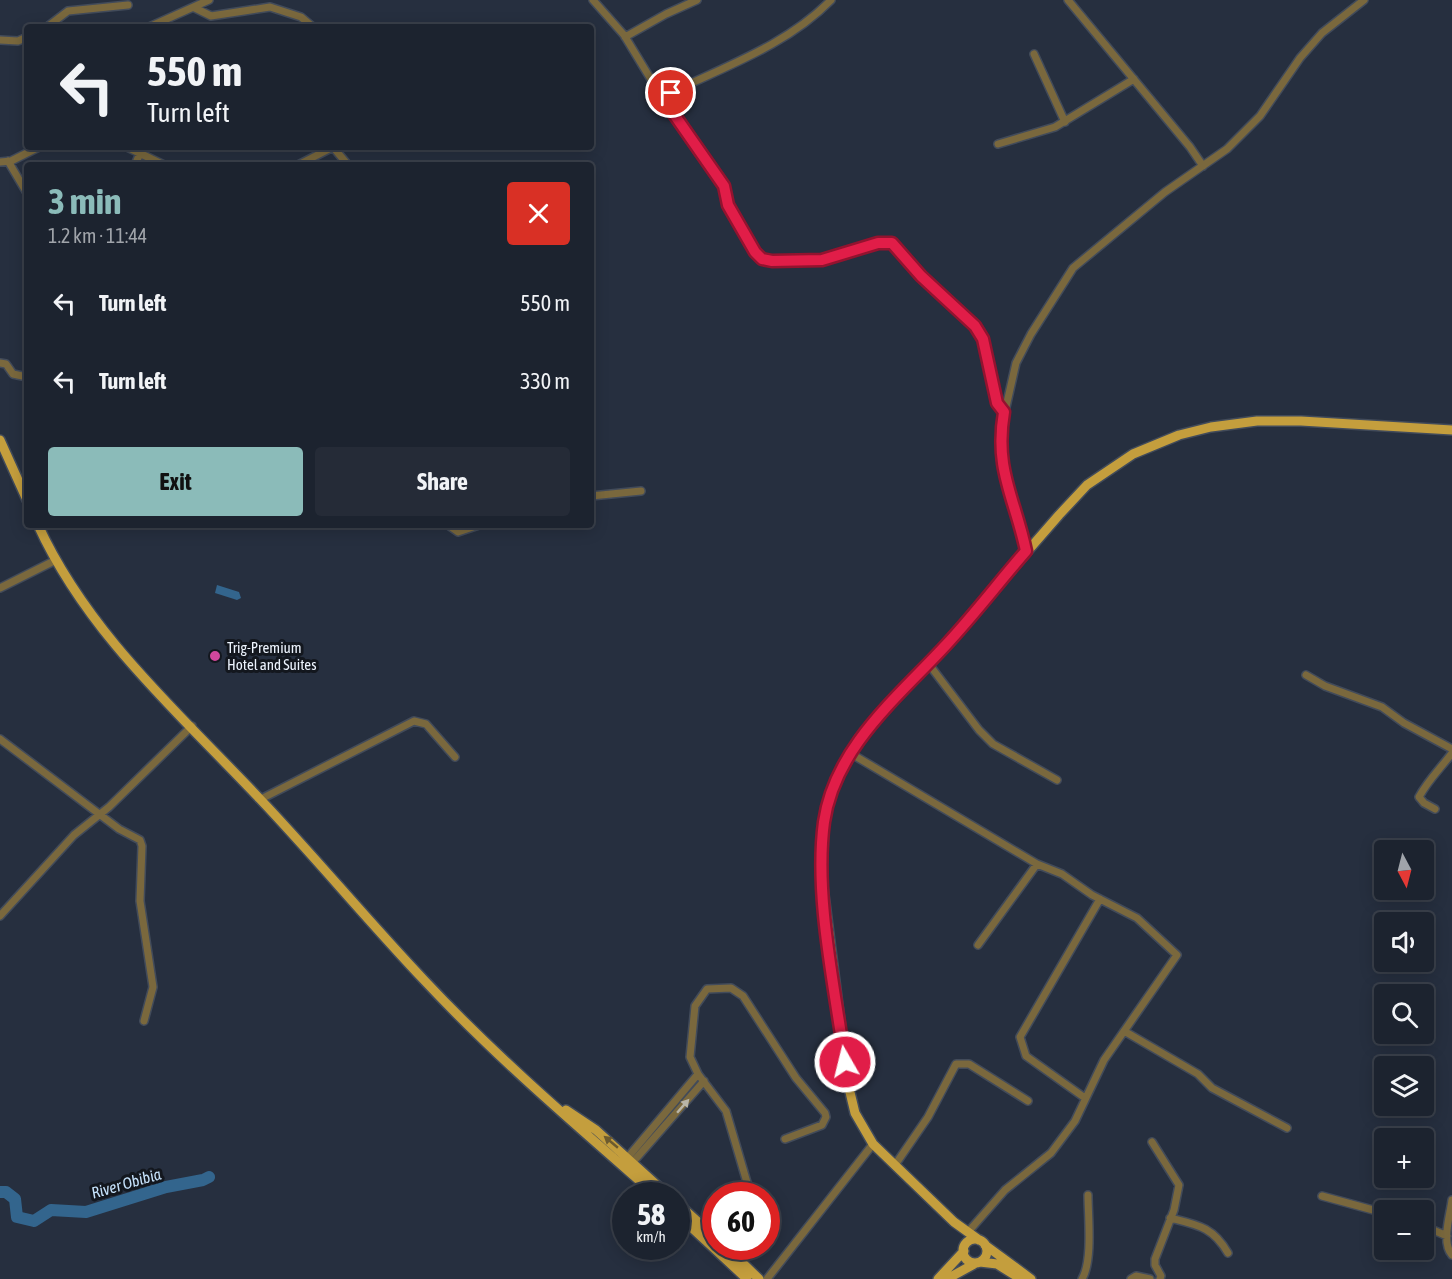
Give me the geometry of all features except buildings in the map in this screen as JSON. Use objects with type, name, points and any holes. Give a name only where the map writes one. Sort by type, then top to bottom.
[{"type":"main road","points":[[1031,1279],[954,1222],[873,1144],[855,1113],[848,1084],[822,879],[824,820],[830,797],[850,753],[875,720],[1087,485],[1133,454],[1179,435],[1211,427],[1268,421],[1360,423],[1452,430]]},
{"type":"main road","points":[[0,440],[24,493]]},
{"type":"main road","points":[[42,528],[56,560],[80,601],[114,645],[261,799],[423,979],[551,1102],[641,1182]]},
{"type":"main road","points":[[551,1102],[588,1124],[654,1182]]},
{"type":"main road","points":[[690,1215],[702,1225]]},
{"type":"main road","points":[[954,1222],[967,1259],[978,1263],[997,1264],[1021,1279]]},
{"type":"main road","points":[[690,1226],[747,1279]]},
{"type":"main road","points":[[938,1279],[972,1240],[982,1243]]},
{"type":"main road","points":[[947,1279],[986,1257],[982,1243]]},
{"type":"main road","points":[[739,1260],[759,1279]]},
{"type":"street","points":[[155,24],[209,0]]},
{"type":"street","points":[[593,0],[626,37],[662,97],[724,186],[728,205],[758,255],[766,261],[822,260],[878,243],[892,243],[921,276],[975,326],[983,339],[997,403],[1004,412]]},
{"type":"street","points":[[626,37],[666,14],[697,0]]},
{"type":"street","points":[[662,97],[774,43],[805,23],[831,0]]},
{"type":"street","points":[[1068,0],[1203,166]]},
{"type":"street","points":[[1026,551],[1000,457],[1004,412],[1016,363],[1072,268],[1165,192],[1227,149],[1260,116],[1300,58],[1322,33],[1364,0]]},
{"type":"street","points":[[51,24],[68,11],[128,5]]},
{"type":"street","points":[[195,8],[211,16],[270,7],[301,17],[309,24]]},
{"type":"street","points":[[0,40],[24,38]]},
{"type":"street","points":[[1034,54],[1065,122]]},
{"type":"street","points":[[998,144],[1042,132],[1065,122],[1134,79]]},
{"type":"street","points":[[24,189],[4,162],[32,150]]},
{"type":"street","points":[[134,150],[158,162]]},
{"type":"street","points":[[304,162],[327,150]]},
{"type":"street","points":[[336,150],[346,162]]},
{"type":"street","points":[[136,162],[140,153]]},
{"type":"street","points":[[0,363],[6,364],[13,374],[24,376]]},
{"type":"street","points":[[594,496],[641,491]]},
{"type":"street","points":[[452,528],[458,532],[470,528]]},
{"type":"street","points":[[0,588],[56,560]]},
{"type":"street","points":[[928,663],[979,730],[993,744],[1057,780]]},
{"type":"street","points":[[1306,675],[1325,686],[1382,707],[1404,723],[1452,749]]},
{"type":"street","points":[[261,799],[414,721],[426,724],[455,757]]},
{"type":"street","points":[[0,916],[74,835],[99,815],[192,726]]},
{"type":"street","points":[[0,739],[99,815],[140,840],[142,846],[140,901],[153,987],[144,1021]]},
{"type":"street","points":[[850,753],[1037,864],[1062,874],[1100,899],[1137,918],[1177,955],[1104,1060],[1076,1121],[1051,1153],[1005,1190],[968,1232]]},
{"type":"street","points":[[1435,809],[1419,797],[1429,779],[1439,771],[1452,753]]},
{"type":"street","points":[[978,945],[1037,864]]},
{"type":"street","points":[[1085,1098],[1026,1056],[1020,1037],[1100,899]]},
{"type":"street","points":[[747,1182],[726,1111],[698,1074],[690,1057],[695,1006],[707,989],[731,988],[743,996],[796,1078],[825,1113],[826,1117],[822,1125],[785,1139]]},
{"type":"street","points":[[1124,1030],[1198,1074],[1212,1088],[1287,1128]]},
{"type":"street","points":[[895,1165],[928,1117],[956,1064],[969,1064],[1028,1101]]},
{"type":"street","points":[[630,1159],[698,1074]]},
{"type":"street","points":[[630,1159],[704,1082]]},
{"type":"street","points":[[1152,1142],[1179,1185],[1155,1259],[1155,1266],[1161,1275],[1160,1279]]},
{"type":"street","points":[[767,1279],[873,1144]]},
{"type":"street","points":[[1082,1279],[1085,1274],[1088,1239],[1088,1195]]},
{"type":"street","points":[[1322,1196],[1374,1210]]},
{"type":"street","points":[[1452,1200],[1447,1248],[1452,1255]]},
{"type":"street","points":[[1170,1218],[1202,1227],[1219,1237],[1228,1253]]},
{"type":"street","points":[[1434,1230],[1448,1236]]},
{"type":"street","points":[[1131,1279],[1136,1276],[1150,1279]]},
{"type":"water","points":[[217,585],[239,592],[241,598],[237,600],[215,593]]},
{"type":"waterway","name":"River Obibia","points":[[0,1192],[6,1192],[15,1199],[17,1217],[34,1221],[51,1210],[86,1212],[166,1187],[209,1177]]},
{"type":"place","name":"Trig-Premium Hotel and Suites","points":[[215,656]]},
{"type":"route","points":[[671,93],[662,97],[679,125],[724,186],[728,205],[739,220],[755,252],[762,259],[766,261],[822,260],[878,243],[892,243],[921,276],[975,326],[983,339],[987,352],[997,403],[1004,412],[1000,457],[1026,551],[935,657],[860,737],[842,767],[824,820],[822,879],[845,1062]]}]
